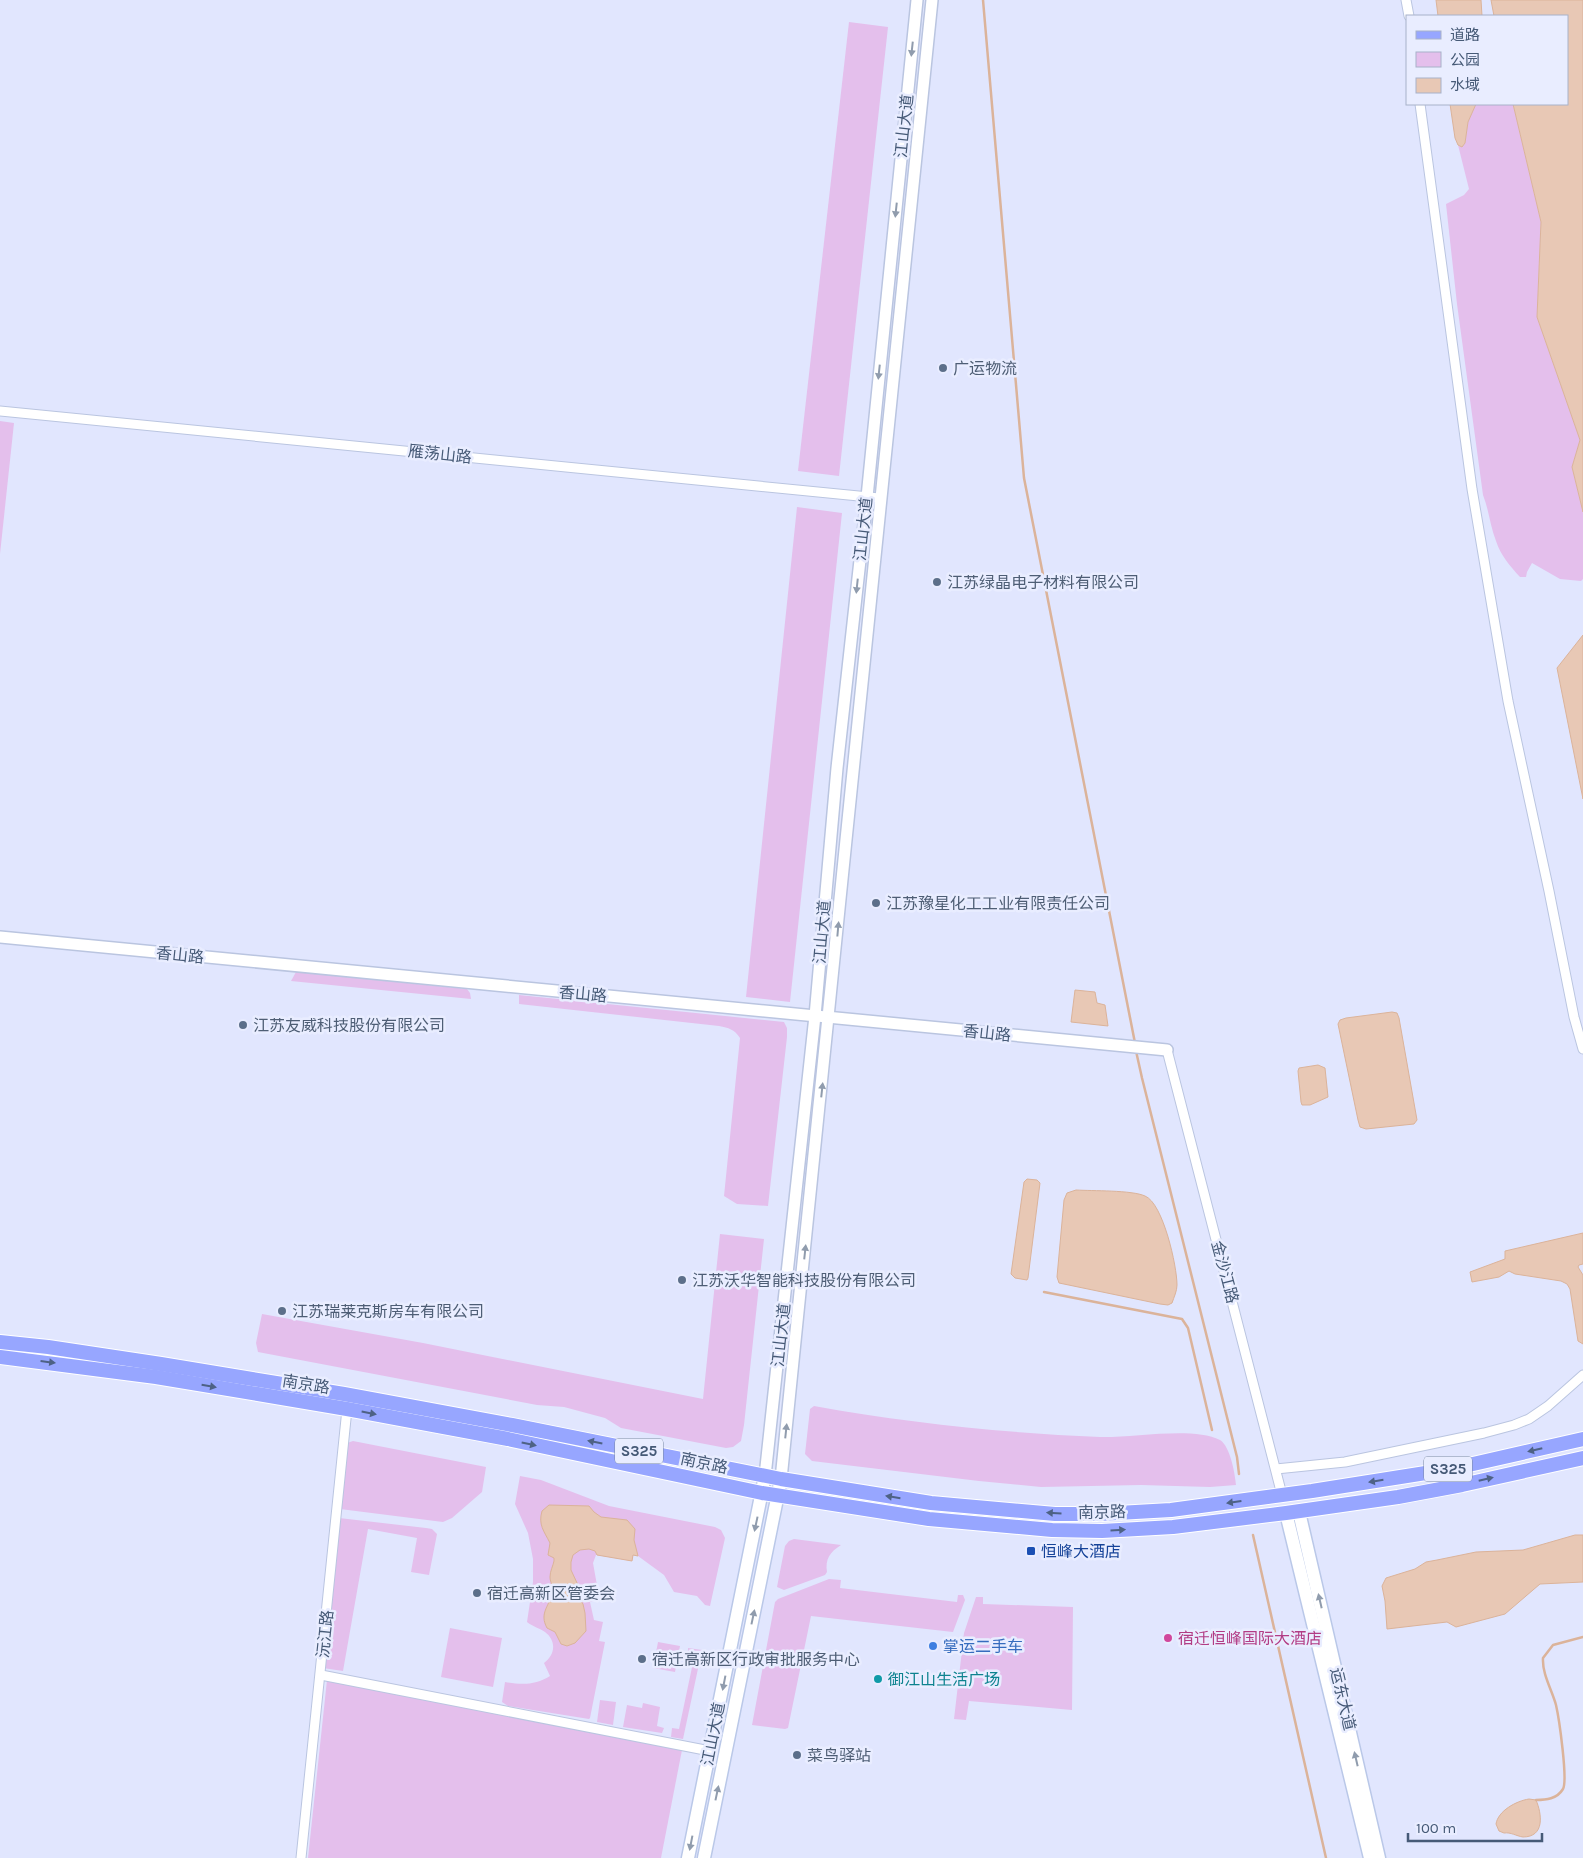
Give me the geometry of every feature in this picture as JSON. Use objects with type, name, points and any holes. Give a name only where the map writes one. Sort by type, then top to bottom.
[{"type":"main road","name":"南京路","points":[[0,1342],[48,1347],[161,1364],[344,1394],[781,1480],[931,1503],[1055,1514],[1100,1514],[1171,1510],[1312,1491],[1451,1469],[1583,1439]]},
{"type":"main road","name":"南京路","points":[[0,1357],[156,1377],[347,1409],[508,1439],[778,1496],[929,1519],[1052,1530],[1102,1531],[1173,1527],[1318,1509],[1462,1485],[1583,1458]]},
{"type":"main road","name":"江山大道","points":[[688,1858],[765,1476]]},
{"type":"main road","name":"江山大道","points":[[704,1858],[781,1480]]},
{"type":"main road","name":"运东大道","points":[[1292,1512],[1370,1858]]},
{"type":"main road","name":"运东大道","points":[[1292,1512],[1379,1858]]},
{"type":"street","name":"江山大道","points":[[765,1476],[815,1016],[837,768],[867,497],[917,0]]},
{"type":"street","name":"江山大道","points":[[781,1480],[829,1018],[879,498],[932,0]]},
{"type":"street","points":[[1406,0],[1409,15]]},
{"type":"street","points":[[1420,105],[1472,489],[1507,695],[1574,1017],[1583,1049]]},
{"type":"street","name":"雁荡山路","points":[[0,411],[879,498]]},
{"type":"street","name":"香山路","points":[[0,937],[1167,1050]]},
{"type":"street","name":"金沙江路","points":[[1167,1050],[1282,1495]]},
{"type":"street","points":[[1276,1469],[1345,1462],[1514,1425],[1529,1419],[1548,1406],[1583,1375]]},
{"type":"street","name":"沅江路","points":[[301,1858],[347,1409]]},
{"type":"street","points":[[321,1674],[710,1751]]},
{"type":"green space","points":[[849,22],[888,27],[839,476],[798,471]]},
{"type":"green space","points":[[1476,105],[1513,105],[1541,222],[1537,317],[1580,440],[1572,467],[1583,512],[1583,579],[1581,581],[1560,579],[1532,563],[1526,577],[1520,577],[1500,551],[1492,530],[1483,495],[1457,304],[1446,204],[1464,195],[1469,189],[1458,145],[1462,147],[1465,143],[1468,122]]},
{"type":"green space","points":[[0,421],[14,423],[0,554]]},
{"type":"green space","points":[[797,507],[842,513],[790,1002],[746,997]]},
{"type":"green space","points":[[296,972],[467,989],[471,999],[291,981]]},
{"type":"green space","points":[[519,995],[784,1022],[787,1028],[787,1037],[768,1206],[737,1204],[724,1196],[740,1038],[736,1033],[728,1028],[719,1026],[519,1004]]},
{"type":"green space","points":[[720,1234],[764,1239],[744,1425],[741,1441],[733,1447],[726,1448],[621,1428],[605,1418],[564,1407],[537,1405],[258,1352],[256,1343],[262,1314],[423,1343],[703,1399]]},
{"type":"green space","points":[[814,1406],[920,1422],[1028,1433],[1100,1437],[1179,1433],[1208,1436],[1220,1440],[1227,1448],[1236,1485],[1210,1487],[1141,1485],[1041,1487],[812,1461],[805,1454],[810,1409]]},
{"type":"green space","points":[[353,1441],[486,1467],[482,1492],[452,1518],[443,1522],[340,1509],[347,1443]]},
{"type":"green space","points":[[520,1476],[541,1480],[609,1506],[715,1527],[721,1530],[725,1538],[710,1606],[705,1605],[697,1596],[674,1592],[664,1575],[638,1556],[633,1555],[632,1561],[596,1555],[593,1563],[598,1591],[594,1592],[595,1600],[590,1602],[594,1620],[603,1622],[599,1641],[605,1642],[589,1719],[508,1706],[502,1702],[505,1682],[529,1684],[550,1676],[544,1663],[548,1660],[553,1648],[549,1636],[527,1622],[533,1582],[533,1559],[528,1533],[515,1504]]},
{"type":"green space","points":[[339,1518],[426,1528],[432,1529],[437,1534],[429,1575],[411,1572],[417,1538],[368,1529],[343,1671],[323,1668]]},
{"type":"green space","points":[[794,1539],[841,1545],[829,1556],[825,1575],[784,1590],[777,1587],[785,1546]]},
{"type":"green space","points":[[829,1579],[841,1580],[840,1588],[957,1602],[958,1595],[963,1595],[965,1600],[953,1632],[811,1616],[788,1728],[752,1725],[775,1602],[778,1599]]},
{"type":"green space","points":[[976,1597],[983,1597],[983,1604],[1073,1607],[1072,1710],[969,1701],[966,1720],[954,1719],[964,1633]]},
{"type":"green space","points":[[450,1628],[502,1638],[493,1687],[441,1677]]},
{"type":"green space","points":[[658,1642],[680,1646],[675,1672],[653,1668]]},
{"type":"green space","points":[[688,1648],[702,1650],[683,1739],[671,1737],[672,1728],[679,1729],[695,1653],[688,1651]]},
{"type":"green space","points":[[327,1680],[682,1750],[661,1858],[308,1858]]},
{"type":"green space","points":[[600,1700],[616,1702],[613,1725],[597,1722]]},
{"type":"green space","points":[[643,1703],[660,1707],[657,1726],[664,1728],[662,1733],[623,1727],[627,1705],[642,1708]]},
{"type":"water","points":[[1436,0],[1481,0],[1482,15],[1438,15]]},
{"type":"water","points":[[1491,0],[1583,0],[1583,512],[1572,467],[1580,440],[1537,317],[1541,222],[1513,105],[1568,105],[1568,15],[1494,15]]},
{"type":"water","points":[[1450,105],[1476,105],[1468,122],[1465,143],[1462,147],[1458,145],[1455,138]]},
{"type":"water","points":[[1583,635],[1583,799],[1557,668]]},
{"type":"water","points":[[1075,990],[1095,992],[1097,1003],[1105,1005],[1108,1026],[1071,1022]]},
{"type":"water","points":[[1397,1013],[1399,1018],[1417,1120],[1414,1124],[1366,1129],[1360,1127],[1358,1120],[1338,1024],[1340,1020],[1346,1018]]},
{"type":"water","points":[[1318,1065],[1325,1068],[1328,1097],[1310,1105],[1302,1105],[1299,1068]]},
{"type":"water","points":[[1027,1179],[1037,1180],[1040,1183],[1027,1280],[1015,1278],[1011,1274],[1024,1182]]},
{"type":"water","points":[[1076,1190],[1139,1194],[1152,1201],[1163,1222],[1175,1264],[1177,1287],[1172,1303],[1168,1305],[1160,1304],[1059,1283],[1057,1277],[1064,1200],[1067,1193]]},
{"type":"water","points":[[1583,1233],[1583,1264],[1578,1267],[1583,1275],[1583,1344],[1578,1341],[1570,1289],[1567,1284],[1561,1281],[1515,1274],[1509,1271],[1499,1277],[1472,1282],[1470,1272],[1505,1259],[1505,1251]]},
{"type":"water","points":[[549,1505],[589,1506],[601,1517],[627,1520],[635,1529],[634,1540],[638,1556],[633,1555],[632,1561],[597,1555],[595,1551],[589,1549],[580,1550],[573,1555],[571,1570],[578,1585],[578,1597],[583,1604],[586,1631],[575,1643],[567,1646],[561,1644],[555,1632],[547,1628],[544,1618],[545,1610],[551,1598],[550,1573],[554,1561],[554,1558],[548,1555],[550,1543],[542,1528],[541,1520],[542,1511]]},
{"type":"water","points":[[1575,1535],[1583,1535],[1583,1582],[1540,1584],[1505,1614],[1456,1627],[1447,1622],[1387,1629],[1382,1586],[1386,1578],[1415,1569],[1426,1562],[1476,1552],[1523,1550]]},
{"type":"water","points":[[1529,1799],[1536,1800],[1540,1812],[1540,1824],[1535,1833],[1523,1837],[1499,1831],[1496,1824],[1500,1815],[1513,1804]]},
{"type":"waterway","points":[[983,0],[1024,478],[1135,1043]]},
{"type":"waterway","points":[[1136,1051],[1237,1457],[1239,1474]]},
{"type":"waterway","points":[[1044,1292],[1182,1319],[1188,1328],[1212,1430]]},
{"type":"waterway","points":[[1253,1535],[1326,1858]]},
{"type":"waterway","points":[[1536,1800],[1554,1797],[1561,1792],[1564,1783],[1557,1712],[1546,1676],[1543,1658],[1553,1645],[1583,1637]]},
{"type":"place","name":"广运物流","points":[[943,368]]},
{"type":"place","name":"江苏绿晶电子材料有限公司","points":[[937,582]]},
{"type":"place","name":"江苏豫星化工工业有限责任公司","points":[[876,903]]},
{"type":"place","name":"江苏友威科技股份有限公司","points":[[243,1025]]},
{"type":"place","name":"江苏沃华智能科技股份有限公司","points":[[682,1280]]},
{"type":"place","name":"江苏瑞莱克斯房车有限公司","points":[[282,1311]]},
{"type":"place","name":"恒峰大酒店","points":[[1031,1551]]},
{"type":"place","name":"宿迁高新区管委会","points":[[477,1593]]},
{"type":"place","name":"宿迁恒峰国际大酒店","points":[[1168,1638]]},
{"type":"place","name":"掌运二手车","points":[[933,1646]]},
{"type":"place","name":"宿迁高新区行政审批服务中心","points":[[642,1659]]},
{"type":"place","name":"御江山生活广场","points":[[878,1679]]},
{"type":"place","name":"菜鸟驿站","points":[[797,1755]]}]
